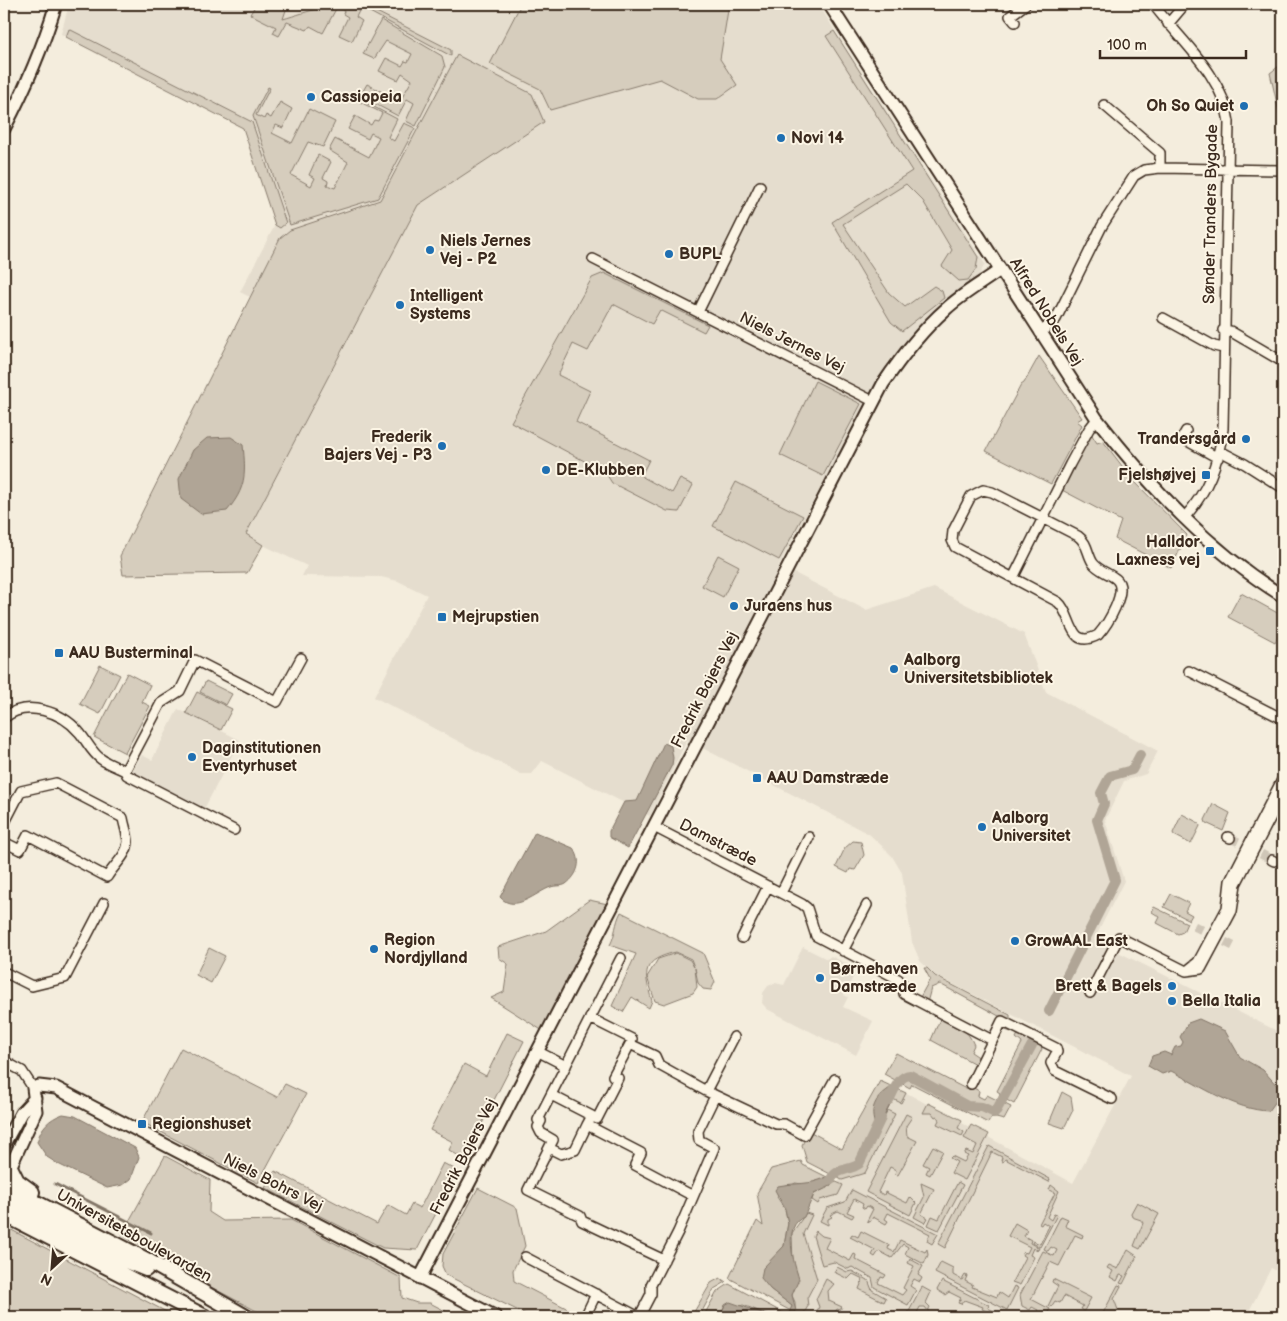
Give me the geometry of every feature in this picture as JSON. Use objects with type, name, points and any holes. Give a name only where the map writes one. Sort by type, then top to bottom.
[{"type":"main road","points":[[7,1175],[23,1187],[124,1239],[150,1262]]},
{"type":"main road","name":"Universitetsboulevarden","points":[[4,1186],[150,1262],[246,1317]]},
{"type":"main road","points":[[4,1200],[111,1255],[193,1288]]},
{"type":"main road","points":[[4,1214],[205,1317]]},
{"type":"street","points":[[4,129],[19,100],[48,33],[56,4]]},
{"type":"street","name":"Alfred Nobels Vej","points":[[829,4],[1097,419],[1145,478],[1184,518],[1218,547],[1283,596]]},
{"type":"street","points":[[1015,22],[1010,16],[1026,4]]},
{"type":"street","name":"Sønder Tranders Bygade","points":[[1153,4],[1216,81],[1223,96],[1229,122],[1223,330],[1223,429],[1219,454],[1208,485],[1184,518]]},
{"type":"street","points":[[1168,24],[1185,4]]},
{"type":"street","points":[[1104,105],[1160,153],[1160,168]]},
{"type":"street","points":[[1040,333],[1056,319],[1102,226],[1134,176],[1144,170],[1160,168],[1283,170]]},
{"type":"street","points":[[698,312],[760,186]]},
{"type":"street","name":"Niels Jernes Vej","points":[[593,259],[873,401]]},
{"type":"street","name":"Fredrik Bajers Vej","points":[[420,1278],[873,401],[908,347],[927,327],[947,307],[1000,270]]},
{"type":"street","points":[[1163,318],[1214,346],[1223,348]]},
{"type":"street","points":[[1223,330],[1230,331],[1283,362]]},
{"type":"street","points":[[1013,578],[1089,429],[1097,419]]},
{"type":"street","points":[[1186,431],[1182,438],[1246,464],[1283,488]]},
{"type":"street","points":[[979,491],[992,492],[1043,518],[1082,539],[1096,567],[1118,580],[1121,591],[1115,606],[1098,635],[1082,638],[1074,633],[1061,604],[960,551],[952,540],[953,531],[971,496],[979,491]]},
{"type":"street","points":[[125,771],[161,703],[180,691],[195,660],[277,702],[301,658]]},
{"type":"street","points":[[1188,671],[1283,719]]},
{"type":"street","points":[[4,718],[14,711],[44,710],[71,723],[101,760],[234,830]]},
{"type":"street","points":[[1251,849],[1283,778]]},
{"type":"street","points":[[4,824],[21,791],[56,783],[123,818],[128,843],[119,862],[107,877],[28,835],[20,850],[4,842]]},
{"type":"street","points":[[1090,993],[1119,937],[1186,971],[1195,966],[1215,937],[1227,908],[1230,881],[1283,794]]},
{"type":"street","name":"Damstræde","points":[[654,827],[807,908],[816,936],[898,980],[903,984],[904,994],[992,1040]]},
{"type":"street","points":[[781,893],[809,837]]},
{"type":"street","name":"Damstræde","points":[[742,938],[768,886]]},
{"type":"street","points":[[4,972],[32,986],[65,978],[104,903]]},
{"type":"street","points":[[844,952],[866,905]]},
{"type":"street","points":[[621,958],[538,1120],[541,1121],[538,1127],[541,1133],[552,1139],[528,1190],[580,1216],[582,1221],[635,1248],[641,1248],[664,1260]]},
{"type":"street","points":[[551,1095],[596,1119],[618,1078],[613,1076],[632,1039],[590,1018]]},
{"type":"street","points":[[971,1084],[983,1054],[1002,1021],[1056,1048],[1057,1052],[1051,1063],[1055,1071],[1112,1099]]},
{"type":"street","points":[[706,1091],[734,1037]]},
{"type":"street","points":[[630,1044],[655,1056],[659,1065],[715,1096],[804,1134],[823,1096],[835,1079]]},
{"type":"street","points":[[537,1051],[566,1066]]},
{"type":"street","points":[[4,1061],[22,1071],[34,1093],[36,1111],[7,1175]]},
{"type":"street","name":"Niels Bohrs Vej","points":[[34,1093],[39,1086],[56,1088],[496,1317]]},
{"type":"street","points":[[4,1144],[20,1113],[34,1093]]},
{"type":"street","points":[[525,1257],[640,1317],[651,1294],[650,1284],[664,1260],[703,1177],[702,1170],[714,1148],[699,1140],[698,1131],[715,1096]]},
{"type":"street","points":[[549,1148],[561,1154],[575,1150],[592,1116]]},
{"type":"street","points":[[587,1126],[641,1153],[635,1165],[694,1196]]},
{"type":"street","points":[[585,1317],[596,1294]]},
{"type":"shaded area","points":[[69,4],[818,4],[985,264],[978,277],[947,299],[889,361],[779,565],[866,610],[934,588],[1024,634],[1046,692],[1158,751],[1146,774],[1124,781],[1105,820],[1124,881],[1094,940],[1283,1034],[1283,1274],[1271,1268],[1246,1317],[798,1317],[803,1308],[797,1234],[807,1213],[805,1212],[817,1194],[835,1188],[890,1112],[888,1110],[901,1090],[1073,1183],[1131,1076],[935,975],[920,961],[912,942],[902,873],[892,856],[882,846],[869,834],[687,740],[650,816],[542,761],[532,774],[521,774],[374,697],[427,595],[398,581],[381,577],[302,576],[307,566],[263,545],[246,534],[345,344],[240,292],[275,225],[243,128],[61,34]]},
{"type":"shaded area","points":[[248,4],[288,4],[283,19],[331,6],[351,7],[360,9],[356,17],[362,21],[352,41],[339,35],[348,17],[343,14],[344,11],[337,7],[323,33],[310,26],[307,30],[287,22],[279,36],[273,33],[276,27],[250,14],[254,8]]},
{"type":"shaded area","points":[[355,4],[361,4],[451,50],[451,56]]},
{"type":"shaded area","points":[[521,4],[729,4],[720,59],[737,85],[717,99],[698,99],[660,79],[550,110],[540,89],[490,64]]},
{"type":"shaded area","points":[[381,20],[442,56],[445,67],[416,126],[406,121],[414,103],[407,99],[398,116],[360,96],[367,84],[400,101],[412,80],[402,73],[398,80],[379,71],[386,58],[402,66],[405,61],[408,62],[412,54],[386,41],[374,59],[363,54]]},
{"type":"shaded area","points":[[69,29],[252,122],[286,223],[280,228],[275,225],[243,128],[66,37]]},
{"type":"shaded area","points":[[834,31],[978,257],[976,269],[968,280],[959,281],[942,266],[952,250],[923,201],[906,184],[843,224],[889,293],[905,307],[934,286],[942,291],[944,298],[902,331],[891,322],[832,222],[912,171],[826,36]]},
{"type":"shaded area","points":[[457,55],[532,94],[544,122],[418,205],[246,534],[263,545],[247,573],[123,575],[120,556],[280,238],[290,230],[380,200]]},
{"type":"shaded area","points":[[1283,63],[1283,130],[1270,73]]},
{"type":"shaded area","points":[[268,87],[270,88],[256,115],[264,119],[266,115],[271,118],[280,102],[292,109],[283,128],[276,125],[272,133],[292,143],[309,109],[335,122],[323,147],[308,142],[291,175],[311,186],[315,178],[309,175],[318,155],[331,162],[323,178],[328,181],[327,185],[335,188],[348,162],[329,150],[335,139],[369,157],[379,137],[371,133],[368,139],[348,129],[355,116],[371,125],[374,120],[378,121],[382,113],[358,101],[359,99],[397,119],[388,137],[394,141],[404,123],[415,128],[378,198],[290,225],[253,116]]},
{"type":"shaded area","points":[[604,273],[708,325],[704,332],[660,310],[652,324],[613,304],[588,351],[573,344],[558,375],[590,391],[576,422],[649,460],[641,476],[672,493],[680,479],[693,485],[679,512],[667,511],[612,483],[605,472],[511,422],[592,278]]},
{"type":"shaded area","points":[[1039,356],[1082,418],[1077,421],[1082,425],[1051,484],[986,451],[1021,385]]},
{"type":"shaded area","points":[[815,381],[861,404],[823,476],[780,455]]},
{"type":"shaded area","points":[[1090,432],[1097,443],[1103,441],[1132,479],[1187,535],[1171,568],[1115,539],[1121,521],[1060,489]]},
{"type":"shaded area","points":[[231,437],[243,445],[244,473],[241,488],[227,511],[201,514],[181,499],[179,479],[193,450],[207,438]]},
{"type":"shaded area","points":[[736,482],[803,516],[779,560],[713,526]]},
{"type":"shaded area","points":[[718,555],[739,566],[723,597],[702,586]]},
{"type":"shaded area","points":[[1241,593],[1283,616],[1283,626],[1275,642],[1228,617]]},
{"type":"shaded area","points":[[100,665],[120,675],[100,714],[80,704]]},
{"type":"shaded area","points":[[127,673],[150,685],[142,702],[150,706],[125,753],[94,737]]},
{"type":"shaded area","points":[[206,681],[232,694],[226,705],[200,692]]},
{"type":"shaded area","points":[[197,692],[232,709],[221,730],[186,713]]},
{"type":"shaded area","name":"Daginstitutionen Eventyrhuset","points":[[178,709],[240,740],[204,809],[132,772],[142,755],[152,760]]},
{"type":"shaded area","points":[[664,743],[671,746],[672,765],[628,848],[609,837],[609,831],[624,802],[637,801]]},
{"type":"shaded area","points":[[1213,804],[1230,813],[1223,831],[1206,823],[1205,820]]},
{"type":"shaded area","points":[[1182,814],[1199,823],[1200,826],[1191,844],[1173,833]]},
{"type":"shaded area","points":[[535,832],[573,848],[578,857],[576,872],[564,885],[551,887],[519,903],[506,902],[500,897]]},
{"type":"shaded area","points":[[853,841],[861,842],[864,855],[855,870],[850,869],[848,873],[836,867],[845,848]]},
{"type":"shaded area","points":[[1171,894],[1189,903],[1185,911],[1192,915],[1189,920],[1164,907]]},
{"type":"shaded area","points":[[589,900],[608,904],[543,1031],[491,998],[504,992],[508,964],[499,958],[498,947],[546,931]]},
{"type":"shaded area","points":[[1154,907],[1187,923],[1183,932],[1178,934],[1157,923],[1160,917],[1152,912]]},
{"type":"shaded area","points":[[621,912],[703,953],[715,982],[711,990],[703,989],[698,983],[695,968],[697,987],[693,993],[664,1004],[655,1001],[647,977],[652,1001],[649,1008],[632,997],[623,1012],[612,1006],[636,954],[610,945]],"holes":[[[676,952],[691,959],[694,967],[690,960],[676,953],[658,959],[647,977],[651,963],[657,959],[665,955]]]},
{"type":"shaded area","points":[[803,947],[827,959],[831,956],[857,969],[844,995],[848,997],[843,1007],[873,1021],[856,1055],[767,1009],[762,1003],[763,993],[768,986],[775,983],[784,985]]},
{"type":"shaded area","points":[[209,948],[225,956],[211,983],[196,975]]},
{"type":"shaded area","points":[[924,968],[927,968],[935,976],[1010,1015],[1010,1022],[940,984],[931,988],[927,1003],[919,999],[930,979]]},
{"type":"shaded area","points":[[941,1017],[960,1028],[971,1039],[974,1045],[971,1052],[980,1058],[977,1065],[931,1040]]},
{"type":"shaded area","points":[[1199,1019],[1225,1031],[1240,1057],[1263,1070],[1279,1088],[1281,1094],[1269,1111],[1256,1110],[1231,1102],[1171,1071],[1162,1074],[1148,1066],[1152,1056],[1164,1052],[1171,1055],[1175,1047],[1181,1046],[1183,1042],[1180,1037],[1188,1023]]},
{"type":"shaded area","points":[[1010,1028],[1039,1043],[1042,1049],[1014,1104],[999,1096],[1000,1093],[997,1091],[1022,1043],[1016,1038],[1018,1034],[1005,1030]]},
{"type":"shaded area","points":[[507,1033],[524,1041],[464,1159],[449,1150],[453,1142],[430,1130],[464,1064],[486,1076]]},
{"type":"shaded area","points":[[181,1048],[277,1097],[285,1084],[306,1094],[258,1183],[142,1122]]},
{"type":"shaded area","points":[[896,1053],[966,1089],[972,1087],[979,1091],[978,1096],[984,1099],[987,1095],[1011,1107],[1004,1120],[992,1117],[988,1123],[912,1084],[910,1088],[884,1074]]},
{"type":"shaded area","points":[[880,1081],[906,1093],[901,1103],[893,1099],[895,1088],[880,1129],[887,1110],[895,1114],[865,1173],[842,1180],[807,1162],[802,1145],[809,1131],[842,1149]]},
{"type":"shaded area","points":[[890,1088],[895,1088],[897,1091],[877,1130],[873,1118],[874,1107],[879,1097]]},
{"type":"shaded area","points":[[1062,1092],[1071,1097],[1073,1110],[1064,1128],[1049,1123]]},
{"type":"shaded area","points":[[928,1103],[962,1120],[958,1128],[964,1132],[962,1136],[937,1124],[939,1120],[932,1113],[923,1113]]},
{"type":"shaded area","points":[[63,1114],[75,1116],[135,1148],[139,1157],[131,1179],[123,1185],[107,1188],[47,1157],[37,1142],[46,1124]]},
{"type":"shaded area","points":[[906,1114],[912,1117],[906,1126],[907,1136],[917,1141],[898,1175],[895,1174],[896,1170],[890,1167],[878,1192],[884,1195],[885,1192],[907,1203],[910,1197],[916,1203],[910,1215],[866,1192]]},
{"type":"shaded area","points":[[971,1125],[989,1134],[965,1180],[951,1173],[957,1162],[950,1158],[952,1156],[964,1162],[968,1156],[964,1154],[966,1151],[973,1154],[977,1145],[964,1138]]},
{"type":"shaded area","points":[[933,1146],[943,1151],[930,1175],[926,1173],[929,1167],[923,1164]]},
{"type":"shaded area","points":[[989,1146],[1050,1179],[1049,1182],[1005,1159],[1003,1162],[1001,1161],[1002,1157],[992,1152],[945,1248],[938,1244]]},
{"type":"shaded area","points":[[165,1156],[210,1180],[209,1212],[223,1221],[291,1220],[401,1278],[402,1298],[417,1303],[430,1303],[457,1317],[268,1317],[150,1255],[122,1234]]},
{"type":"shaded area","points":[[801,1161],[803,1165],[827,1177],[810,1185],[795,1183],[777,1197],[785,1209],[788,1223],[784,1246],[777,1255],[770,1289],[792,1306],[791,1311],[729,1278],[757,1221],[763,1226],[757,1193],[771,1169]]},
{"type":"shaded area","points":[[443,1163],[458,1171],[417,1250],[383,1248],[265,1188],[275,1171],[377,1224],[388,1205],[406,1215],[412,1204],[420,1208]]},
{"type":"shaded area","points":[[827,1177],[834,1181],[829,1187],[814,1194],[804,1217],[793,1228],[791,1245],[799,1279],[792,1295],[796,1311],[793,1317],[787,1317],[792,1306],[770,1289],[761,1278],[763,1268],[784,1246],[788,1223],[785,1209],[775,1190],[778,1186],[808,1183]]},
{"type":"shaded area","points":[[834,1181],[843,1185],[838,1195],[820,1200],[818,1204],[812,1200],[814,1194]]},
{"type":"shaded area","points":[[958,1182],[963,1185],[939,1230],[928,1225],[932,1216],[939,1219]]},
{"type":"shaded area","points":[[921,1183],[934,1189],[921,1214],[928,1218],[925,1223],[914,1217],[924,1197]]},
{"type":"shaded area","points":[[1051,1185],[1059,1191],[1047,1217],[1051,1220],[1054,1214],[1057,1215],[1040,1247],[1032,1243],[1033,1241],[1040,1244],[1049,1226],[1043,1222],[1041,1225],[1039,1224],[1055,1193],[1049,1190]]},
{"type":"shaded area","points":[[478,1188],[517,1208],[525,1246],[513,1270],[514,1281],[572,1311],[570,1317],[531,1317],[446,1275],[442,1266],[443,1254]]},
{"type":"shaded area","points":[[852,1190],[938,1234],[932,1244],[927,1241],[930,1234],[888,1213],[885,1219],[888,1221],[886,1224],[873,1217],[870,1222],[867,1221],[873,1209],[867,1206],[865,1209],[862,1207],[863,1204],[854,1199],[847,1212],[854,1215],[852,1218],[838,1211],[830,1215],[832,1217],[828,1219],[828,1225],[820,1221],[827,1208],[845,1202]]},
{"type":"shaded area","points":[[1137,1202],[1159,1214],[1140,1249],[1134,1246],[1143,1223],[1141,1220],[1132,1217],[1131,1213]]},
{"type":"shaded area","points":[[806,1213],[812,1215],[803,1234],[817,1279],[807,1298],[808,1306],[802,1317],[795,1314],[795,1302],[792,1296],[797,1273],[793,1265],[792,1233]]},
{"type":"shaded area","points":[[1061,1216],[1068,1219],[1065,1226],[1083,1235],[1082,1238],[1075,1235],[1059,1266],[1050,1262],[1031,1299],[1050,1309],[1047,1314],[1036,1314],[1038,1310],[1032,1307],[1030,1310],[1022,1306],[1020,1295],[1043,1251],[1054,1256],[1057,1250],[1051,1247],[1048,1251],[1044,1249]]},
{"type":"shaded area","points":[[1015,1223],[1027,1230],[1024,1236],[1031,1240],[1030,1243],[1039,1248],[1038,1250],[1033,1248],[1030,1255],[1034,1257],[1020,1285],[1012,1282],[1025,1257],[1022,1255],[1024,1252],[1027,1253],[1030,1247],[1008,1236]]},
{"type":"shaded area","points":[[4,1226],[176,1317],[4,1317]]},
{"type":"shaded area","points":[[816,1231],[822,1236],[830,1238],[825,1248],[850,1261],[854,1254],[856,1255],[855,1259],[886,1275],[884,1278],[881,1277],[878,1283],[902,1295],[906,1290],[903,1288],[914,1266],[908,1263],[910,1259],[923,1266],[918,1275],[922,1278],[920,1282],[914,1279],[910,1286],[916,1290],[908,1305],[874,1287],[872,1278],[852,1267],[848,1269],[834,1262],[822,1265],[813,1236]]},
{"type":"shaded area","points":[[861,1231],[889,1245],[888,1249],[894,1252],[900,1240],[925,1252],[927,1249],[928,1255],[924,1264],[905,1254],[908,1247],[903,1244],[892,1258],[879,1251],[875,1257],[872,1255],[875,1250],[850,1237],[852,1234],[858,1237]]},
{"type":"shaded area","points":[[1128,1250],[1137,1256],[1123,1284],[1120,1283],[1124,1276],[1120,1275],[1117,1281],[1110,1277],[1113,1271],[1107,1268],[1109,1265],[1118,1269]]},
{"type":"shaded area","points":[[941,1262],[953,1268],[953,1275],[962,1280],[965,1275],[967,1276],[965,1281],[973,1285],[972,1287],[997,1297],[999,1292],[1008,1298],[1014,1286],[1018,1288],[1007,1310],[935,1273]]},
{"type":"shaded area","points":[[837,1267],[847,1272],[852,1271],[868,1280],[872,1290],[886,1298],[884,1302],[859,1289],[863,1279],[853,1274],[848,1279],[834,1272]]},
{"type":"shaded area","points":[[720,1278],[726,1282],[714,1289],[699,1317],[691,1317],[711,1283]]},
{"type":"shaded area","points":[[826,1279],[834,1284],[828,1291],[829,1301],[842,1307],[840,1310],[837,1309],[832,1317],[814,1317],[819,1307],[816,1299]]},
{"type":"shaded area","points":[[1053,1279],[1091,1298],[1084,1311],[1081,1309],[1083,1306],[1064,1296],[1060,1303],[1055,1301],[1051,1307],[1048,1306],[1058,1286],[1052,1282]]},
{"type":"shaded area","points":[[942,1281],[989,1305],[988,1308],[1005,1317],[994,1317],[995,1315],[982,1309],[983,1307],[964,1300],[961,1304],[958,1303],[961,1298],[949,1292],[945,1295],[937,1290]]},
{"type":"shaded area","points":[[729,1284],[789,1316],[774,1317],[743,1305],[721,1313],[720,1317],[703,1317],[717,1292]]},
{"type":"shaded area","points":[[1118,1285],[1121,1286],[1114,1299],[1118,1310],[1114,1317],[1101,1317]]},
{"type":"shaded area","points":[[922,1287],[931,1292],[926,1303],[930,1307],[928,1311],[925,1307],[920,1307],[915,1317],[906,1317]]},
{"type":"shaded area","points":[[730,1302],[774,1317],[720,1317],[725,1305]]},
{"type":"waterway","points":[[1049,1011],[1115,880],[1097,820],[1104,804],[1101,793],[1110,776],[1132,770],[1140,755]]},
{"type":"waterway","points":[[889,1100],[899,1081],[910,1075],[967,1106],[982,1107],[995,1113],[1032,1045]]},
{"type":"waterway","points":[[831,1179],[836,1173],[859,1164],[881,1118]]},
{"type":"waterway","points":[[55,1184],[151,1233]]},
{"type":"tunnel","points":[[1230,838],[1241,843]]},
{"type":"tunnel","points":[[1261,854],[1272,860]]},
{"type":"tunnel","points":[[1194,926],[1206,932]]},
{"type":"tunnel","points":[[1225,942],[1237,948]]},
{"type":"place","name":"Cassiopeia","points":[[311,97]]},
{"type":"place","name":"Oh So Quiet","points":[[1244,106]]},
{"type":"place","name":"Novi 14","points":[[781,138]]},
{"type":"place","name":"Niels Jernes Vej - P2","points":[[430,250]]},
{"type":"place","name":"BUPL","points":[[669,254]]},
{"type":"place","name":"Intelligent Systems","points":[[400,305]]},
{"type":"place","name":"Trandersgård","points":[[1246,439]]},
{"type":"place","name":"Frederik Bajers Vej - P3","points":[[442,446]]},
{"type":"place","name":"DE-Klubben","points":[[546,470]]},
{"type":"place","name":"Fjelshøjvej","points":[[1206,475]]},
{"type":"place","name":"Halldor Laxness vej","points":[[1210,551]]},
{"type":"place","name":"Juraens hus","points":[[734,606]]},
{"type":"place","name":"Mejrupstien","points":[[442,617]]},
{"type":"place","name":"AAU Busterminal","points":[[59,653]]},
{"type":"place","name":"Aalborg Universitetsbibliotek","points":[[894,669]]},
{"type":"place","name":"Daginstitutionen Eventyrhuset","points":[[192,757]]},
{"type":"place","name":"AAU Damstræde","points":[[757,778]]},
{"type":"place","name":"Aalborg Universitet","points":[[982,827]]},
{"type":"place","name":"GrowAAL East","points":[[1015,941]]},
{"type":"place","name":"Region Nordjylland","points":[[374,949]]},
{"type":"place","name":"Børnehaven Damstræde","points":[[820,978]]},
{"type":"place","name":"Brett & Bagels","points":[[1172,986]]},
{"type":"place","name":"Bella Italia","points":[[1172,1001]]},
{"type":"place","name":"Regionshuset","points":[[142,1124]]}]
